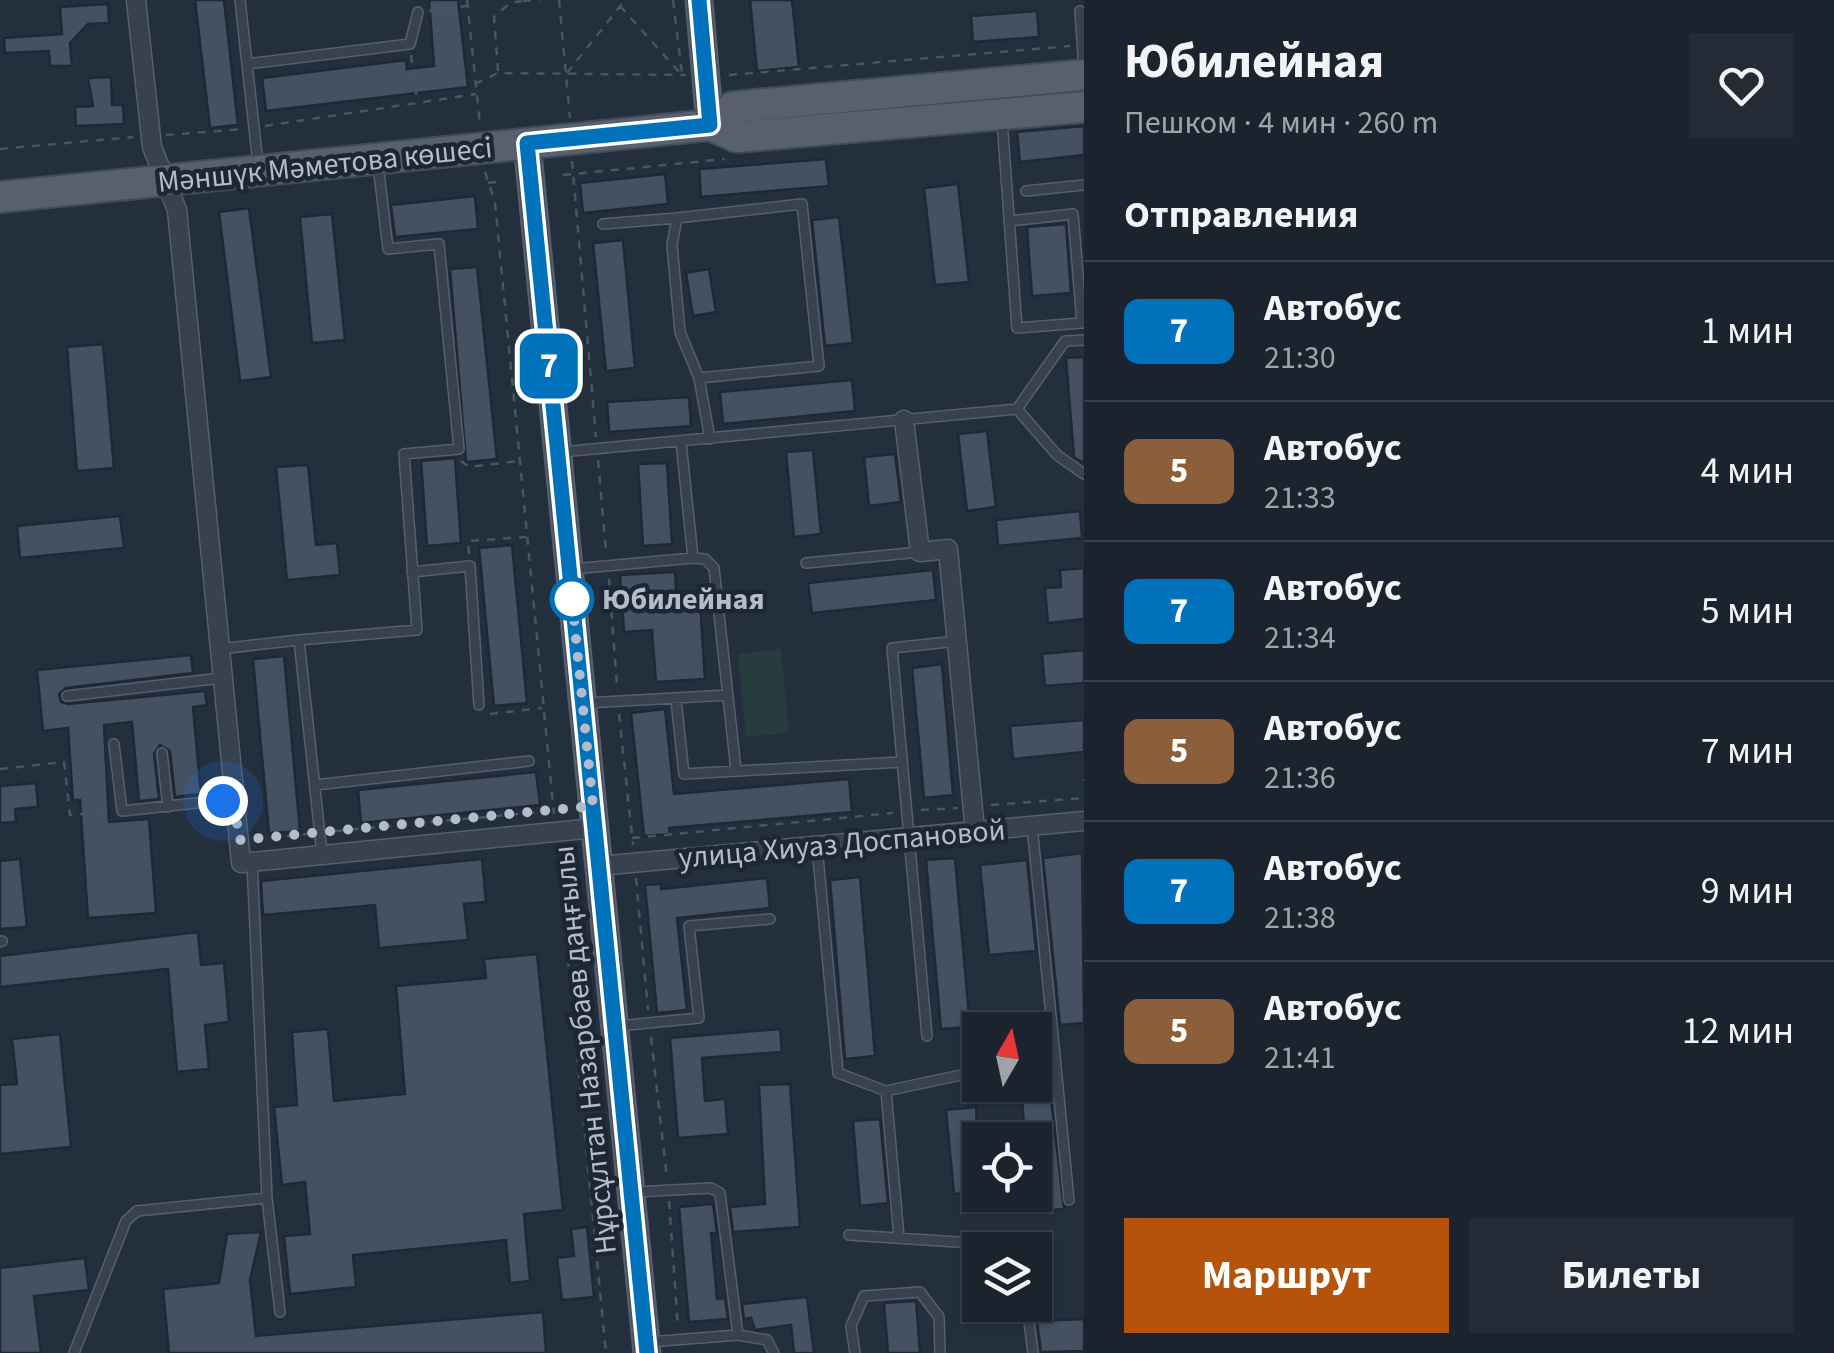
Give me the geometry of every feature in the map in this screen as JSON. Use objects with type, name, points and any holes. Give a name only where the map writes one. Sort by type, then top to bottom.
[{"type":"main road","points":[[699,0],[694,75],[710,125]]},
{"type":"main road","name":"Мәншүк Мәметова көшесі","points":[[710,125],[734,107],[1083,62]]},
{"type":"main road","name":"Мәншүк Мәметова көшесі","points":[[0,197],[710,125],[738,137],[1084,107]]},
{"type":"main road","name":"Нұрсұлтан Назарбаев даңғылы","points":[[527,143],[647,1348]]},
{"type":"street","points":[[136,0],[150,135],[178,210],[241,862],[556,832],[594,818]]},
{"type":"street","points":[[904,420],[920,552],[948,549],[976,832]]},
{"type":"street","name":"улица Хиуаз Доспановой","points":[[599,866],[1084,822]]},
{"type":"lane","points":[[240,0],[259,172]]},
{"type":"lane","points":[[1080,11],[1083,62]]},
{"type":"lane","points":[[247,64],[410,44],[418,12]]},
{"type":"lane","points":[[1002,115],[1009,221],[1018,328],[1082,323],[1073,214],[1009,221]]},
{"type":"lane","points":[[219,650],[417,630],[404,454],[459,449],[439,244],[388,248],[378,160]]},
{"type":"lane","points":[[1026,191],[1084,185]]},
{"type":"lane","points":[[602,224],[802,204],[818,366],[699,378]]},
{"type":"lane","points":[[677,218],[672,245],[680,332],[699,378],[710,440]]},
{"type":"lane","points":[[558,452],[1017,409],[1066,341],[1084,340]]},
{"type":"lane","points":[[1017,409],[1056,454],[1084,474]]},
{"type":"lane","points":[[680,442],[693,558]]},
{"type":"lane","points":[[806,563],[920,552]]},
{"type":"lane","points":[[570,570],[693,558],[705,559],[714,568],[736,770]]},
{"type":"lane","points":[[412,572],[470,566],[478,705]]},
{"type":"lane","points":[[299,640],[322,854]]},
{"type":"lane","points":[[927,1036],[892,648],[957,642]]},
{"type":"lane","points":[[66,696],[222,678]]},
{"type":"lane","points":[[583,704],[728,695]]},
{"type":"lane","points":[[676,700],[684,774],[902,762]]},
{"type":"lane","points":[[114,744],[122,811],[234,799]]},
{"type":"lane","points":[[162,753],[168,807]]},
{"type":"lane","points":[[315,785],[529,761]]},
{"type":"lane","points":[[1032,826],[1069,1200]]},
{"type":"lane","points":[[816,846],[834,1064],[846,1079],[886,1091],[962,1075]]},
{"type":"lane","points":[[252,861],[267,1198],[280,1312]]},
{"type":"lane","points":[[615,1026],[699,1018],[689,926],[770,919]]},
{"type":"lane","points":[[886,1091],[899,1237]]},
{"type":"lane","points":[[632,1192],[711,1188],[720,1193],[738,1335]]},
{"type":"lane","points":[[74,1353],[126,1221],[137,1211],[267,1198]]},
{"type":"lane","points":[[849,1234],[962,1242]]},
{"type":"lane","points":[[855,1353],[851,1326],[864,1296],[920,1292],[939,1317],[940,1353]]},
{"type":"lane","points":[[1030,1322],[1033,1353]]},
{"type":"lane","points":[[647,1348],[679,1338],[738,1335],[767,1340],[774,1353]]},
{"type":"path","points":[[467,0],[480,126]]},
{"type":"path","points":[[498,73],[494,17],[510,2],[540,0]]},
{"type":"path","points":[[560,0],[570,119]]},
{"type":"path","points":[[566,74],[624,0]]},
{"type":"path","points":[[673,0],[694,75]]},
{"type":"path","points":[[418,12],[468,6]]},
{"type":"path","points":[[620,6],[694,75]]},
{"type":"path","points":[[410,44],[417,103]]},
{"type":"path","points":[[475,84],[498,73],[694,75],[1083,62]]},
{"type":"path","points":[[0,149],[254,127],[476,94]]},
{"type":"path","points":[[572,154],[618,702],[668,1190],[679,1338]]},
{"type":"path","points":[[562,175],[736,158]]},
{"type":"path","points":[[484,166],[486,183],[496,203],[606,1353]]},
{"type":"path","points":[[486,183],[504,181]]},
{"type":"path","points":[[459,449],[462,465],[469,467],[520,460]]},
{"type":"path","points":[[470,566],[468,541],[527,537]]},
{"type":"path","points":[[478,705],[485,714],[544,708]]},
{"type":"path","points":[[0,768],[64,762],[70,815],[122,811]]},
{"type":"path","points":[[632,838],[1084,798]]},
{"type":"path","points":[[239,840],[553,810],[594,818]]},
{"type":"green space","points":[[781,649],[789,733],[746,737],[738,654]]},
{"type":"building","points":[[195,0],[224,0],[238,125],[210,128]]},
{"type":"building","points":[[429,0],[458,0],[468,87],[266,111],[262,78],[406,60],[407,69],[434,66]]},
{"type":"building","points":[[750,0],[792,0],[799,67],[757,71]]},
{"type":"building","points":[[108,4],[109,23],[88,24],[70,43],[72,66],[50,66],[49,51],[5,53],[4,38],[62,34],[60,7]]},
{"type":"building","points":[[1037,11],[1039,37],[973,42],[971,16]]},
{"type":"building","points":[[111,77],[112,105],[123,105],[124,124],[76,126],[75,107],[93,106],[88,78]]},
{"type":"building","points":[[1084,126],[1084,155],[1020,162],[1017,132]]},
{"type":"building","points":[[826,159],[829,186],[701,197],[699,169]]},
{"type":"building","points":[[665,174],[668,204],[583,213],[580,183]]},
{"type":"building","points":[[958,184],[969,282],[935,285],[924,188]]},
{"type":"building","points":[[475,196],[478,229],[395,237],[391,205]]},
{"type":"building","points":[[249,208],[271,377],[240,381],[219,212]]},
{"type":"building","points":[[332,214],[345,340],[312,343],[300,217]]},
{"type":"building","points":[[839,217],[853,343],[825,346],[812,220]]},
{"type":"building","points":[[1066,224],[1071,293],[1032,296],[1027,227]]},
{"type":"building","points":[[623,240],[635,368],[606,371],[593,243]]},
{"type":"building","points":[[477,267],[497,459],[466,462],[450,269]]},
{"type":"building","points":[[709,269],[716,312],[693,316],[686,273]]},
{"type":"building","points":[[103,344],[114,468],[77,471],[67,347]]},
{"type":"building","points":[[1084,357],[1083,463],[1074,457],[1066,358]]},
{"type":"building","points":[[852,380],[855,411],[723,424],[720,392]]},
{"type":"building","points":[[689,397],[691,426],[609,432],[607,402]]},
{"type":"building","points":[[987,431],[996,507],[967,511],[958,434]]},
{"type":"building","points":[[813,450],[821,534],[794,537],[786,452]]},
{"type":"building","points":[[895,454],[901,502],[869,506],[864,457]]},
{"type":"building","points":[[455,458],[461,543],[427,546],[421,461]]},
{"type":"building","points":[[667,463],[672,544],[643,546],[638,464]]},
{"type":"building","points":[[308,465],[316,545],[337,543],[340,575],[287,580],[276,467]]},
{"type":"building","points":[[1080,511],[1082,538],[998,546],[996,520]]},
{"type":"building","points":[[120,516],[124,548],[20,558],[17,526]]},
{"type":"building","points":[[512,545],[527,703],[494,706],[479,548]]},
{"type":"building","points":[[1084,568],[1084,619],[1048,623],[1045,588],[1061,587],[1060,570]]},
{"type":"building","points":[[933,570],[936,600],[812,613],[808,583]]},
{"type":"building","points":[[675,572],[677,604],[700,603],[705,679],[656,682],[652,630],[624,632],[620,575]]},
{"type":"building","points":[[1084,650],[1084,683],[1045,686],[1042,654]]},
{"type":"building","points":[[191,655],[193,673],[66,688],[59,694],[61,702],[68,704],[205,691],[207,705],[193,707],[201,794],[175,797],[170,751],[160,745],[154,754],[159,799],[139,801],[132,722],[104,725],[109,822],[149,819],[156,913],[88,918],[80,800],[73,800],[68,728],[43,731],[37,670]]},
{"type":"building","points":[[284,656],[300,831],[269,833],[253,659]]},
{"type":"building","points":[[942,664],[953,795],[924,798],[912,668]]},
{"type":"building","points":[[665,709],[674,794],[849,779],[852,812],[669,828],[670,834],[644,836],[631,713]]},
{"type":"building","points":[[1084,720],[1084,752],[1013,759],[1010,726]]},
{"type":"building","points":[[536,772],[540,805],[361,823],[358,790]]},
{"type":"building","points":[[36,783],[38,807],[15,809],[16,822],[0,823],[0,786]]},
{"type":"building","points":[[1082,853],[1084,1023],[1060,1025],[1043,858]]},
{"type":"building","points":[[955,858],[969,1012],[962,1012],[962,1028],[941,1029],[926,860]]},
{"type":"building","points":[[20,859],[27,927],[0,929],[0,861]]},
{"type":"building","points":[[482,859],[486,902],[464,904],[468,940],[379,948],[375,905],[263,915],[261,881]]},
{"type":"building","points":[[1027,860],[1036,951],[989,955],[980,865]]},
{"type":"building","points":[[860,877],[875,1056],[845,1059],[830,880]]},
{"type":"building","points":[[767,878],[770,908],[677,918],[687,1010],[657,1013],[645,885],[661,884],[661,889]]},
{"type":"building","points":[[198,932],[201,965],[224,963],[229,1022],[205,1025],[209,1069],[177,1072],[168,969],[0,987],[0,956]]},
{"type":"building","points":[[537,954],[563,1210],[524,1214],[530,1281],[510,1283],[506,1240],[353,1255],[356,1287],[290,1294],[284,1236],[310,1234],[305,1182],[282,1185],[274,1107],[297,1105],[292,1032],[328,1029],[334,1101],[405,1094],[396,986],[486,978],[484,959]]},
{"type":"building","points":[[780,1029],[782,1052],[702,1058],[705,1101],[725,1099],[728,1134],[678,1138],[670,1038]]},
{"type":"building","points":[[60,1034],[71,1147],[0,1154],[0,1085],[17,1084],[12,1039]]},
{"type":"building","points":[[790,1084],[800,1227],[733,1232],[730,1207],[765,1204],[759,1085]]},
{"type":"building","points":[[1022,1102],[1051,1102],[1064,1209],[1052,1210],[1052,1122],[1024,1122]]},
{"type":"building","points":[[976,1107],[977,1122],[962,1122],[962,1193],[954,1194],[946,1110]]},
{"type":"building","points":[[880,1119],[888,1203],[860,1206],[853,1121]]},
{"type":"building","points":[[713,1204],[717,1233],[711,1233],[717,1299],[725,1298],[728,1319],[689,1322],[679,1207]]},
{"type":"building","points":[[587,1227],[594,1297],[562,1300],[557,1258],[574,1256],[571,1229]]},
{"type":"building","points":[[261,1232],[250,1280],[256,1336],[543,1312],[546,1353],[169,1353],[163,1289],[219,1283],[227,1234]]},
{"type":"building","points":[[85,1258],[89,1290],[34,1296],[41,1353],[0,1353],[0,1268]]},
{"type":"building","points":[[807,1297],[814,1353],[794,1353],[791,1325],[755,1330],[751,1318],[744,1319],[742,1304]]},
{"type":"building","points":[[916,1301],[920,1353],[888,1353],[884,1303]]},
{"type":"building","points":[[1084,1319],[1084,1351],[1041,1352],[1037,1322]]},
{"type":"bus line","name":"7","points":[[647,1353],[527,143],[710,125],[699,0]]},
{"type":"place","name":"Юбилейная","points":[[572,599]]},
{"type":"route","points":[[223,801],[234,799],[239,840],[593,806],[572,599]]}]
